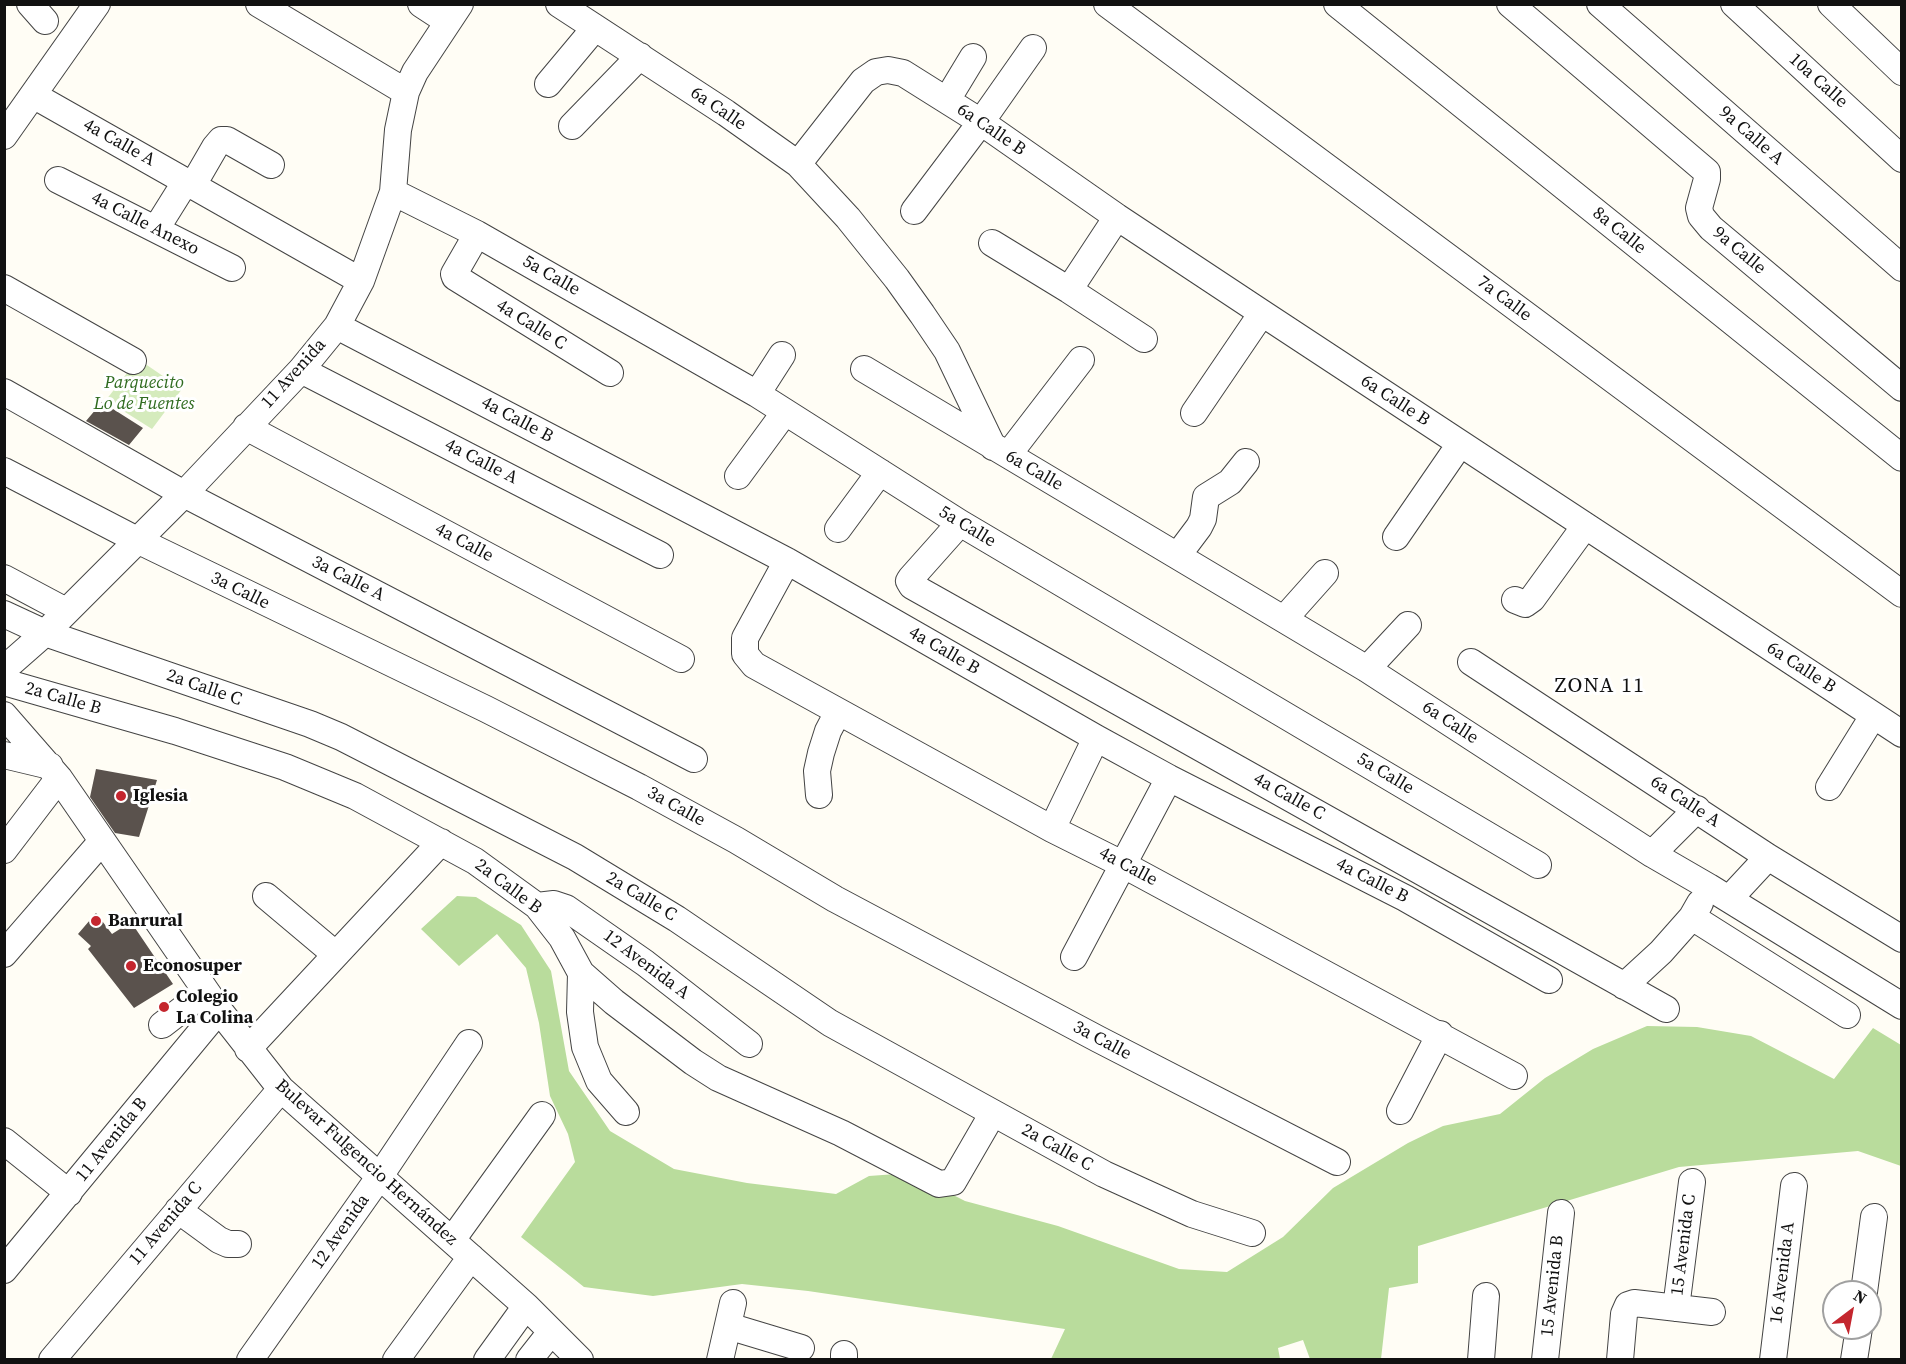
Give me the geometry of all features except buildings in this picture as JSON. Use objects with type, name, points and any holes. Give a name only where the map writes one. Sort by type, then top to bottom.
[{"type":"street","points":[[4,136],[97,4]]},
{"type":"street","points":[[259,4],[406,92]]},
{"type":"street","points":[[421,4],[453,13]]},
{"type":"street","name":"6a Calle","points":[[559,4],[594,29],[640,56],[726,113],[798,164],[848,218],[922,314],[947,351],[1000,451]]},
{"type":"street","name":"7a Calle","points":[[1107,4],[1902,594]]},
{"type":"street","name":"8a Calle","points":[[1337,4],[1902,458]]},
{"type":"street","name":"9a Calle","points":[[1510,4],[1707,172],[1699,208],[1701,216],[1712,228],[1902,388]]},
{"type":"street","name":"9a Calle A","points":[[1600,4],[1902,268]]},
{"type":"street","name":"10a Calle","points":[[1734,4],[1902,159]]},
{"type":"street","points":[[1831,4],[1902,72]]},
{"type":"street","name":"11 Avenida","points":[[4,669],[45,633],[184,494],[301,370],[337,326],[361,281],[393,192],[398,130],[406,92],[415,72],[453,13]]},
{"type":"street","points":[[548,84],[594,29]]},
{"type":"street","points":[[914,211],[1033,48]]},
{"type":"street","points":[[572,126],[640,56]]},
{"type":"street","points":[[947,100],[973,57]]},
{"type":"street","name":"6a Calle B","points":[[798,164],[863,81],[876,72],[888,70],[903,73],[981,122],[1117,217],[1902,734]]},
{"type":"street","name":"4a Calle A","points":[[33,95],[361,281]]},
{"type":"street","points":[[156,229],[221,140],[227,140],[271,165]]},
{"type":"street","name":"4a Calle Anexo","points":[[58,180],[232,268]]},
{"type":"street","name":"5a Calle","points":[[393,192],[477,234],[757,394],[960,524],[1538,865]]},
{"type":"street","points":[[1069,290],[1117,217]]},
{"type":"street","name":"4a Calle C","points":[[477,234],[454,274],[457,279],[610,373]]},
{"type":"street","points":[[992,243],[1144,339]]},
{"type":"street","points":[[4,288],[133,362]]},
{"type":"street","points":[[1194,413],[1262,313]]},
{"type":"street","name":"4a Calle B","points":[[337,326],[788,561],[1096,738],[1405,898],[1549,980]]},
{"type":"street","points":[[757,394],[782,355]]},
{"type":"street","points":[[1000,451],[1081,360]]},
{"type":"street","name":"6a Calle","points":[[864,369],[1367,669],[1652,854],[1902,1006]]},
{"type":"street","name":"4a Calle A","points":[[301,370],[660,555]]},
{"type":"street","name":"3a Calle A","points":[[4,392],[184,494],[694,759]]},
{"type":"street","points":[[738,476],[785,412]]},
{"type":"street","name":"4a Calle","points":[[246,427],[681,659]]},
{"type":"street","points":[[1396,537],[1460,444]]},
{"type":"street","points":[[1178,555],[1203,519],[1206,497],[1230,483],[1246,462]]},
{"type":"street","name":"3a Calle","points":[[4,471],[137,540],[486,709],[639,787],[736,840],[835,899],[1139,1061],[1337,1162]]},
{"type":"street","points":[[838,529],[880,472]]},
{"type":"street","name":"4a Calle C","points":[[960,524],[911,578],[909,581],[912,586],[1666,1010]]},
{"type":"street","points":[[1515,600],[1525,604],[1533,599],[1585,526]]},
{"type":"street","name":"4a Calle","points":[[788,561],[745,638],[746,654],[754,665],[1052,829],[1440,1034],[1514,1076]]},
{"type":"street","points":[[1284,619],[1325,573]]},
{"type":"street","points":[[4,578],[66,611]]},
{"type":"street","name":"2a Calle C","points":[[4,614],[45,633],[310,724],[341,737],[575,857],[677,919],[830,1023],[1104,1174],[1192,1214],[1252,1233]]},
{"type":"street","points":[[1367,669],[1408,625]]},
{"type":"street","name":"6a Calle A","points":[[1471,662],[1768,857],[1902,939]]},
{"type":"street","name":"2a Calle B","points":[[4,682],[175,731],[294,770],[355,796],[441,842],[475,861],[537,906],[562,938],[581,974],[693,1062],[718,1078],[841,1133],[939,1184],[953,1182],[993,1113]]},
{"type":"street","points":[[819,795],[817,771],[821,753],[828,731],[838,712]]},
{"type":"street","name":"Bulevar Fulgencio Hernández","points":[[4,715],[55,772],[213,1001],[281,1089],[526,1306],[580,1359]]},
{"type":"street","points":[[1829,786],[1873,716]]},
{"type":"street","points":[[1052,829],[1096,738]]},
{"type":"street","points":[[4,755],[55,772],[4,850]]},
{"type":"street","points":[[1074,957],[1169,777]]},
{"type":"street","points":[[1652,854],[1697,809]]},
{"type":"street","points":[[4,954],[102,841]]},
{"type":"street","points":[[248,1049],[441,842]]},
{"type":"street","points":[[1624,986],[1661,952],[1692,917],[1719,893],[1768,857]]},
{"type":"street","points":[[266,896],[335,954]]},
{"type":"street","name":"12 Avenida A","points":[[537,906],[554,903],[566,908],[645,963],[749,1044]]},
{"type":"street","points":[[1692,917],[1847,1015]]},
{"type":"street","points":[[581,974],[580,1012],[585,1047],[599,1081],[626,1112]]},
{"type":"street","points":[[162,1025],[213,1001]]},
{"type":"street","name":"11 Avenida B","points":[[4,1270],[69,1192],[213,1001]]},
{"type":"street","points":[[1400,1111],[1440,1034]]},
{"type":"street","name":"12 Avenida","points":[[250,1359],[380,1176],[470,1043]]},
{"type":"street","name":"11 Avenida C","points":[[52,1359],[281,1089]]},
{"type":"street","points":[[452,1240],[542,1115]]},
{"type":"street","points":[[4,1141],[69,1192]]},
{"type":"street","name":"15 Avenida C","points":[[1676,1308],[1692,1182]]},
{"type":"street","name":"16 Avenida A","points":[[1773,1359],[1794,1186]]},
{"type":"street","points":[[178,1210],[219,1240],[228,1244],[238,1244]]},
{"type":"street","name":"15 Avenida B","points":[[1545,1359],[1561,1213]]},
{"type":"street","points":[[1866,1280],[1874,1217]]},
{"type":"street","points":[[396,1359],[471,1257]]},
{"type":"street","points":[[1480,1359],[1486,1296]]},
{"type":"street","points":[[1620,1359],[1624,1314],[1628,1305],[1634,1303],[1712,1312]]},
{"type":"street","points":[[487,1359],[526,1306]]},
{"type":"street","points":[[720,1359],[731,1315],[801,1348]]},
{"type":"street","points":[[529,1359],[551,1332]]},
{"type":"street","points":[[1854,1359],[1856,1340]]},
{"type":"green space","name":"Parquecito Lo de Fuentes","points":[[138,359],[182,389],[152,429],[106,400]]},
{"type":"green space","points":[[457,896],[476,897],[521,925],[551,971],[569,1071],[610,1131],[674,1169],[747,1183],[836,1194],[869,1176],[910,1173],[965,1201],[1058,1226],[1179,1269],[1227,1272],[1283,1237],[1333,1188],[1408,1143],[1443,1126],[1500,1114],[1545,1078],[1593,1049],[1647,1026],[1697,1027],[1751,1036],[1834,1079],[1873,1028],[1901,1045],[1901,1166],[1858,1151],[1679,1167],[1418,1246],[1418,1283],[1389,1288],[1381,1359],[1310,1359],[1303,1340],[1278,1348],[1280,1359],[1051,1359],[1065,1329],[808,1291],[742,1284],[653,1296],[584,1287],[521,1237],[575,1162],[568,1134],[550,1096],[539,1023],[526,968],[497,934],[459,966],[421,929]]},
{"type":"place","name":"Iglesia","points":[[121,796]]},
{"type":"place","name":"Banrural","points":[[96,921]]},
{"type":"place","name":"Econosuper","points":[[131,966]]},
{"type":"place","name":"Colegio La Colina","points":[[164,1007]]},
{"type":"district","name":"ZONA 11","points":[[1600,687]]}]
